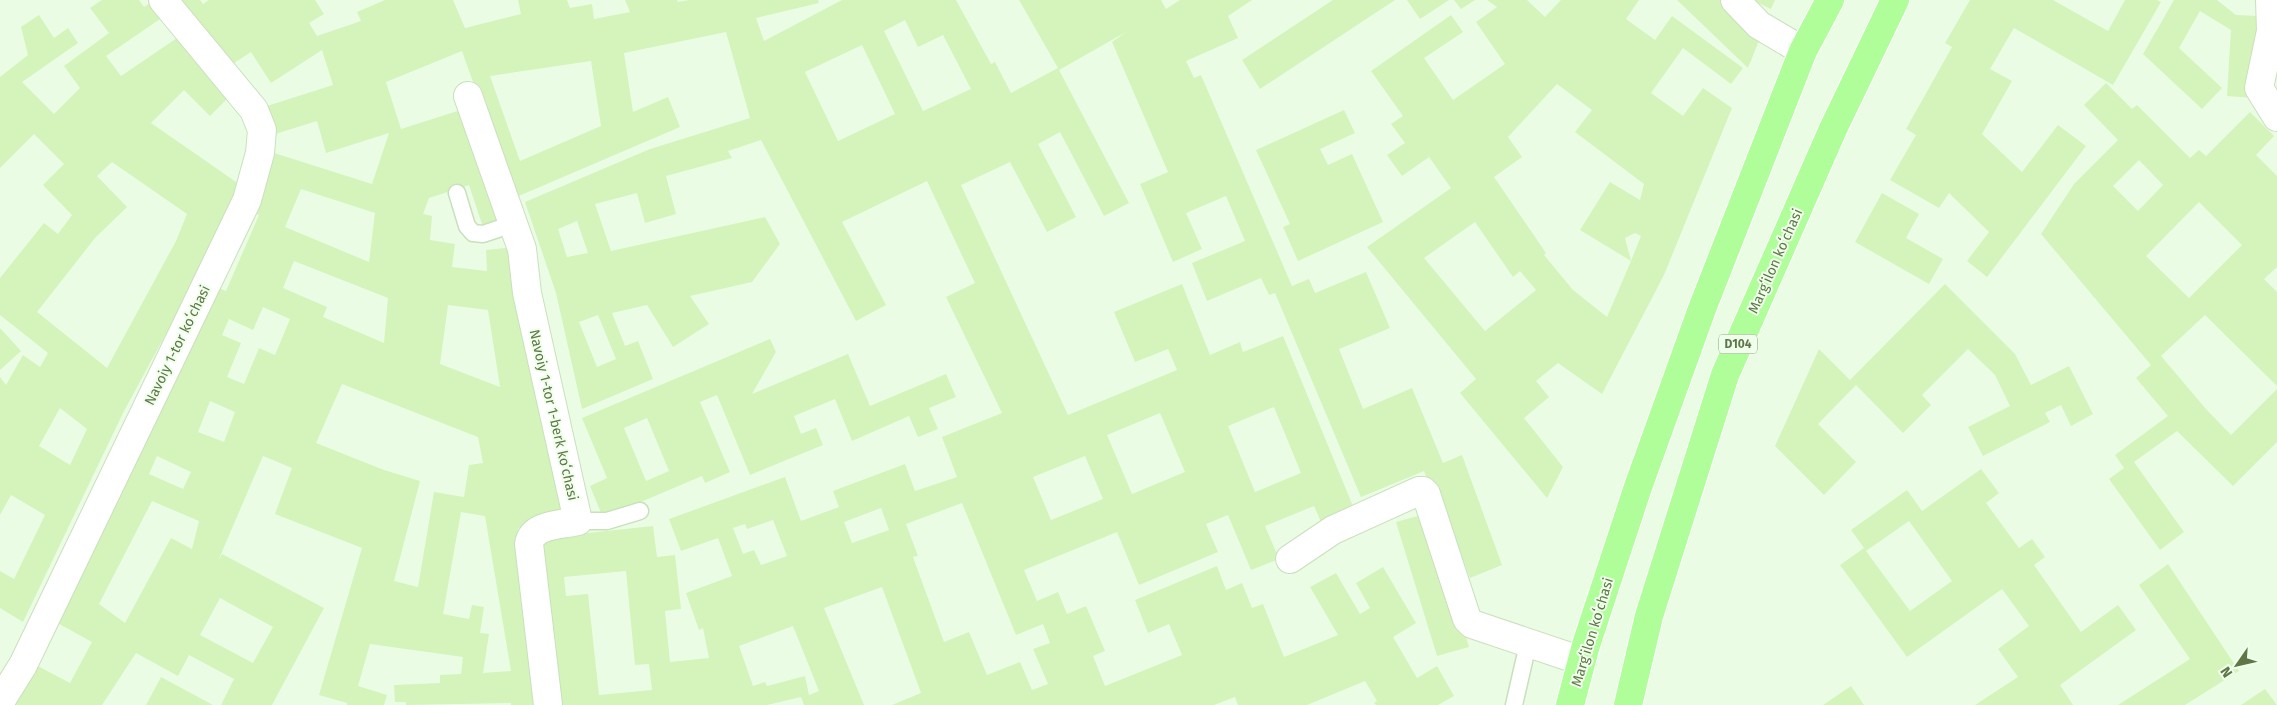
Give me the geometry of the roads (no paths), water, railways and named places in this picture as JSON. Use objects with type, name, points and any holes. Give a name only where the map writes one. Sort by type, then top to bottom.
[{"type":"main road","name":"Margʻilon koʻchasi","points":[[1570,705],[1582,661],[1638,487],[1689,347],[1803,51],[1830,0]]},
{"type":"main road","name":"Margʻilon koʻchasi","points":[[1628,705],[1649,616],[1725,375],[1833,129],[1895,0]]},
{"type":"street","name":"Navoiy 1-tor koʻchasi","points":[[0,702],[27,656],[242,209],[260,153],[262,130],[254,110],[163,0]]},
{"type":"street","points":[[1735,0],[1759,24],[1803,51]]},
{"type":"street","points":[[2270,0],[2271,31],[2259,88],[2277,117]]},
{"type":"street","name":"Navoiy 1-tor 1-berk koʻchasi","points":[[468,96],[522,249],[527,293],[578,521]]},
{"type":"street","points":[[1290,559],[1333,530],[1419,491],[1423,491],[1426,494],[1468,619],[1477,627],[1582,661]]},
{"type":"street","points":[[548,705],[528,544],[530,536],[538,530],[578,521]]},
{"type":"lane","points":[[457,193],[467,226],[473,233],[482,234],[513,224]]},
{"type":"lane","points":[[578,521],[607,521],[640,511]]},
{"type":"lane","points":[[1514,705],[1528,644]]}]
